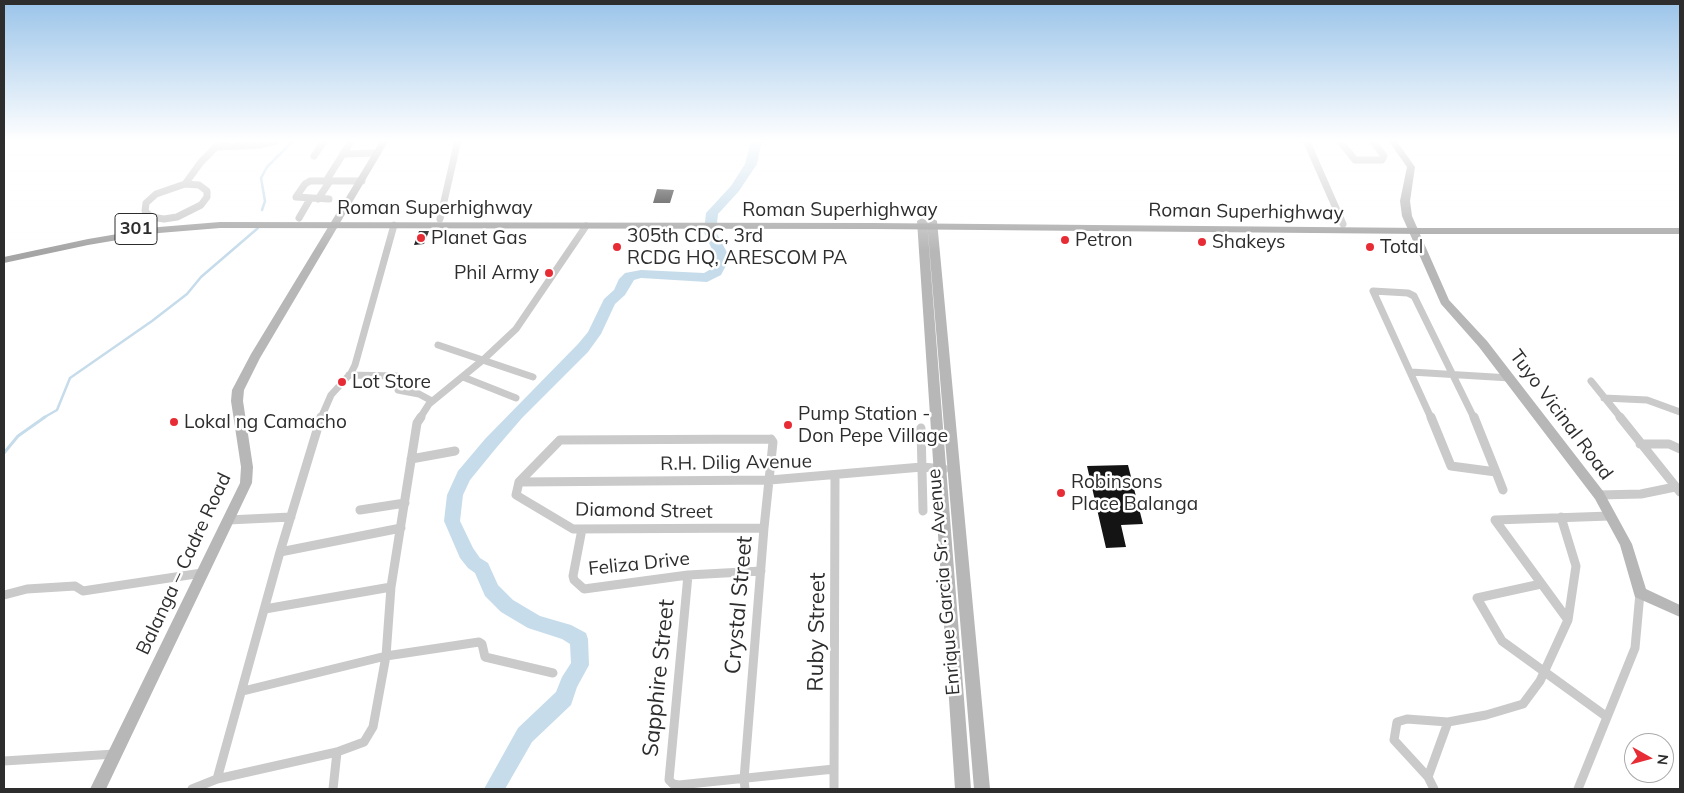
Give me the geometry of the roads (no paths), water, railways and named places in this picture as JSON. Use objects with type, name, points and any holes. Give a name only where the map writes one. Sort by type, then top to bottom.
[{"type":"main road","name":"Roman Superhighway","points":[[4,254],[163,222],[299,218],[394,225],[927,224],[1412,227],[1680,231]]},
{"type":"main road","name":"Roman Superhighway","points":[[4,260],[88,242],[159,230],[220,225],[440,219],[705,225]]},
{"type":"main road","name":"Roman Superhighway","points":[[927,224],[998,220],[1343,224],[1412,227],[1680,225]]},
{"type":"street","points":[[185,184],[190,177]]},
{"type":"street","points":[[318,199],[330,177]]},
{"type":"street","name":"Balanga – Cadre Road","points":[[98,789],[247,481],[247,467],[236,396],[238,390],[254,357],[364,177]]},
{"type":"street","points":[[440,219],[450,177]]},
{"type":"street","points":[[1322,177],[1343,224]]},
{"type":"street","name":"Tuyo Vicinal Road","points":[[1409,177],[1405,201],[1407,216],[1445,302],[1483,344],[1599,495],[1626,544],[1640,593]]},
{"type":"street","points":[[329,199],[296,197],[308,182],[362,181]]},
{"type":"street","points":[[185,184],[199,185],[207,191],[207,197],[201,205],[190,212],[163,222],[151,217],[145,211],[146,203],[156,194],[185,184]]},
{"type":"street","points":[[299,218],[310,199]]},
{"type":"street","name":"Enrique Garcia Sr. Avenue","points":[[927,224],[939,468],[963,789]]},
{"type":"street","name":"Enrique Garcia Sr. Avenue","points":[[927,224],[953,470],[982,789]]},
{"type":"street","points":[[217,779],[243,691],[280,552],[324,408],[331,395],[349,375],[355,365],[394,225]]},
{"type":"street","points":[[192,789],[217,779],[337,752],[364,742],[371,732],[386,656],[391,587],[416,423],[432,401],[484,359],[516,329],[586,226]]},
{"type":"street","points":[[1496,472],[1452,466],[1448,462],[1435,426],[1373,293],[1375,290],[1408,292],[1414,296],[1480,429],[1503,490]]},
{"type":"street","points":[[438,345],[533,377]]},
{"type":"street","points":[[1411,372],[1510,378]]},
{"type":"street","points":[[349,375],[396,376],[398,377],[398,390],[418,394],[432,401]]},
{"type":"street","points":[[463,377],[516,398]]},
{"type":"street","points":[[1591,381],[1678,489]]},
{"type":"street","points":[[1604,398],[1647,400],[1680,412]]},
{"type":"street","points":[[921,428],[923,511]]},
{"type":"street","name":"Crystal Street","points":[[519,482],[560,440],[767,438],[773,442],[764,528],[745,784]]},
{"type":"street","points":[[1640,444],[1669,444],[1680,449]]},
{"type":"street","points":[[411,459],[455,451]]},
{"type":"street","name":"R.H. Dilig Avenue","points":[[519,482],[770,480],[835,476],[922,467],[953,470]]},
{"type":"street","name":"Ruby Street","points":[[834,789],[835,476]]},
{"type":"street","name":"Diamond Street","points":[[519,482],[516,495],[568,528],[764,528]]},
{"type":"street","points":[[1599,495],[1627,495],[1678,489]]},
{"type":"street","points":[[360,510],[405,503]]},
{"type":"street","points":[[1568,620],[1495,520],[1610,516]]},
{"type":"street","points":[[228,520],[291,517]]},
{"type":"street","points":[[1434,789],[1428,776],[1394,740],[1397,722],[1407,719],[1448,722],[1486,715],[1523,704],[1540,682],[1568,620],[1576,566],[1561,517]]},
{"type":"street","points":[[280,552],[401,528]]},
{"type":"street","name":"Feliza Drive","points":[[582,529],[573,576],[574,580],[584,589],[688,575],[761,571]]},
{"type":"street","points":[[4,595],[27,588],[75,586],[82,591],[202,573]]},
{"type":"street","name":"Sapphire Street","points":[[688,575],[668,780],[673,784],[679,785],[745,784]]},
{"type":"street","points":[[1541,584],[1477,598],[1502,641],[1607,717]]},
{"type":"street","points":[[265,609],[391,587]]},
{"type":"street","points":[[1578,789],[1635,648],[1640,593],[1680,611]]},
{"type":"street","points":[[243,691],[386,656],[479,642],[482,644],[486,657],[553,673]]},
{"type":"street","points":[[1428,776],[1448,722]]},
{"type":"street","points":[[333,789],[337,752]]},
{"type":"street","points":[[4,761],[115,754]]},
{"type":"street","points":[[745,784],[834,769]]},
{"type":"waterway","points":[[262,177],[265,201],[262,210]]},
{"type":"waterway","points":[[494,789],[525,735],[564,698],[569,683],[580,665],[579,639],[565,631],[534,622],[507,606],[491,590],[482,568],[474,563],[466,553],[452,521],[455,495],[464,476],[491,443],[583,348],[594,334],[609,302],[620,292],[624,282],[630,276],[641,274],[707,278],[716,272],[723,258],[710,232],[712,213],[742,177]]},
{"type":"waterway","points":[[43,418],[57,410],[70,378],[152,321],[187,294],[201,277],[258,228]]},
{"type":"waterway","points":[[4,453],[18,436],[45,417]]},
{"type":"place","name":"Planet Gas","points":[[421,238]]},
{"type":"place","name":"Petron","points":[[1065,240]]},
{"type":"place","name":"Shakeys","points":[[1202,242]]},
{"type":"place","name":"305th CDC, 3rd RCDG HQ, ARESCOM PA","points":[[617,247]]},
{"type":"place","name":"Total","points":[[1370,247]]},
{"type":"place","name":"Phil Army","points":[[549,273]]},
{"type":"place","name":"Lot Store","points":[[342,382]]},
{"type":"place","name":"Lokal ng Camacho","points":[[174,422]]},
{"type":"place","name":"Pump Station - Don Pepe Village","points":[[788,425]]},
{"type":"place","name":"Robinsons Place Balanga","points":[[1061,493]]}]
